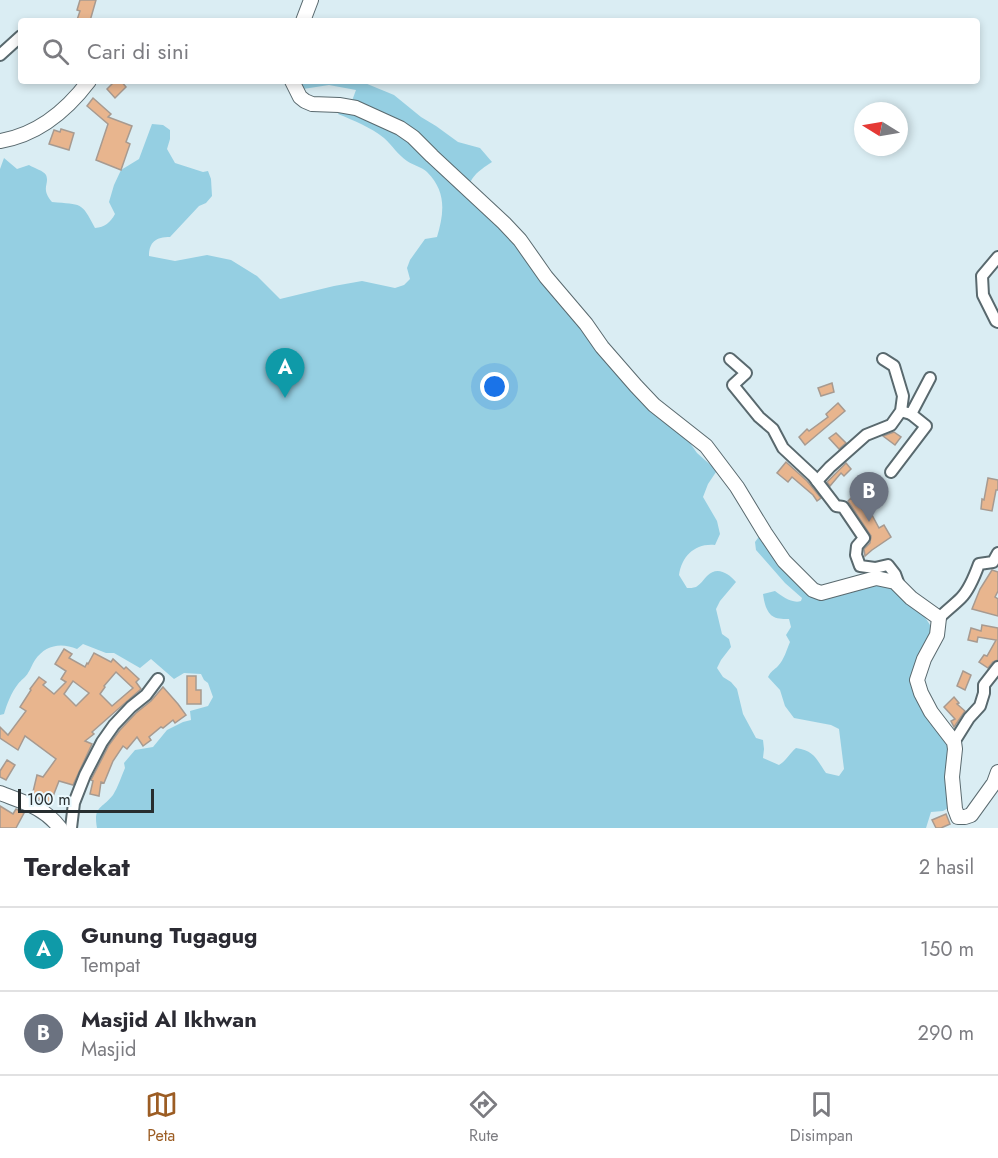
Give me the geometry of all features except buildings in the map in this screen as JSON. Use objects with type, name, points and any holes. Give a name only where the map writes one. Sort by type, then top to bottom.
[{"type":"street","points":[[304,18],[311,0]]},
{"type":"street","points":[[0,55],[18,39]]},
{"type":"street","points":[[0,141],[36,129],[77,98],[87,84]]},
{"type":"street","points":[[294,84],[305,102],[356,108],[400,128],[413,137],[504,223],[520,240],[546,277],[586,324],[602,347],[636,386],[654,405],[706,446],[737,487],[784,561],[813,590],[821,593],[876,578],[891,580],[939,618]]},
{"type":"street","points":[[998,256],[982,276],[983,295],[998,322]]},
{"type":"street","points":[[730,359],[746,373],[733,385],[759,417],[773,429],[783,448],[817,481],[836,506],[843,507],[864,538],[857,546],[856,555],[860,566],[875,568],[888,565],[899,585]]},
{"type":"street","points":[[883,359],[894,366],[906,413],[926,426],[891,472]]},
{"type":"street","points":[[817,481],[866,435],[891,425],[906,413],[930,378]]},
{"type":"street","points":[[998,553],[993,562],[979,564],[974,578],[962,597],[939,618],[937,635],[924,659],[917,680],[931,712],[954,742],[952,777],[958,817],[971,815],[994,783],[998,772]]},
{"type":"street","points":[[954,742],[969,718],[980,706],[984,685],[998,667]]},
{"type":"street","points":[[71,828],[74,803],[102,742],[114,725],[146,695],[158,679]]},
{"type":"street","points":[[0,793],[41,810],[60,828]]},
{"type":"shaded area","points":[[299,84],[367,84],[394,95],[458,142],[480,148],[492,162],[475,175],[466,194],[513,239],[659,419],[673,426],[685,436],[697,453],[714,468],[716,472],[703,497],[717,521],[720,534],[715,545],[701,546],[686,557],[679,575],[687,588],[696,587],[715,571],[730,576],[736,582],[716,609],[722,634],[729,639],[731,647],[717,668],[723,677],[737,689],[743,714],[756,738],[763,740],[763,758],[779,765],[796,748],[811,754],[826,773],[839,776],[844,769],[839,729],[831,725],[794,718],[785,706],[780,690],[768,677],[784,658],[790,642],[786,635],[791,627],[789,619],[776,618],[769,613],[763,594],[775,591],[794,601],[801,601],[802,598],[785,583],[756,550],[755,542],[761,534],[816,595],[881,584],[904,598],[924,616],[931,627],[930,636],[917,668],[949,746],[950,807],[943,811],[931,812],[926,828],[97,828],[97,812],[113,795],[125,768],[124,763],[135,750],[153,747],[167,730],[191,720],[190,711],[208,706],[213,697],[208,683],[201,674],[184,673],[174,679],[151,659],[140,668],[114,653],[106,653],[83,644],[77,649],[54,646],[48,648],[35,660],[13,691],[4,714],[0,715],[0,169],[4,158],[17,169],[29,165],[43,172],[47,178],[48,197],[52,202],[79,206],[87,213],[95,228],[107,224],[115,214],[109,202],[121,170],[139,159],[152,124],[163,125],[170,130],[167,149],[175,163],[203,172],[208,171],[212,196],[206,203],[199,206],[170,237],[154,241],[150,247],[149,256],[175,261],[207,255],[231,260],[257,276],[280,299],[362,281],[395,288],[404,285],[410,279],[407,268],[410,260],[425,239],[437,237],[442,211],[438,187],[427,172],[404,159],[379,134],[338,114],[342,109],[349,109],[356,90],[329,85],[303,89]]},
{"type":"place","name":"Gunung Tugagug","points":[[285,398]]},
{"type":"place","name":"Masjid Al Ikhwan","points":[[869,522]]}]
